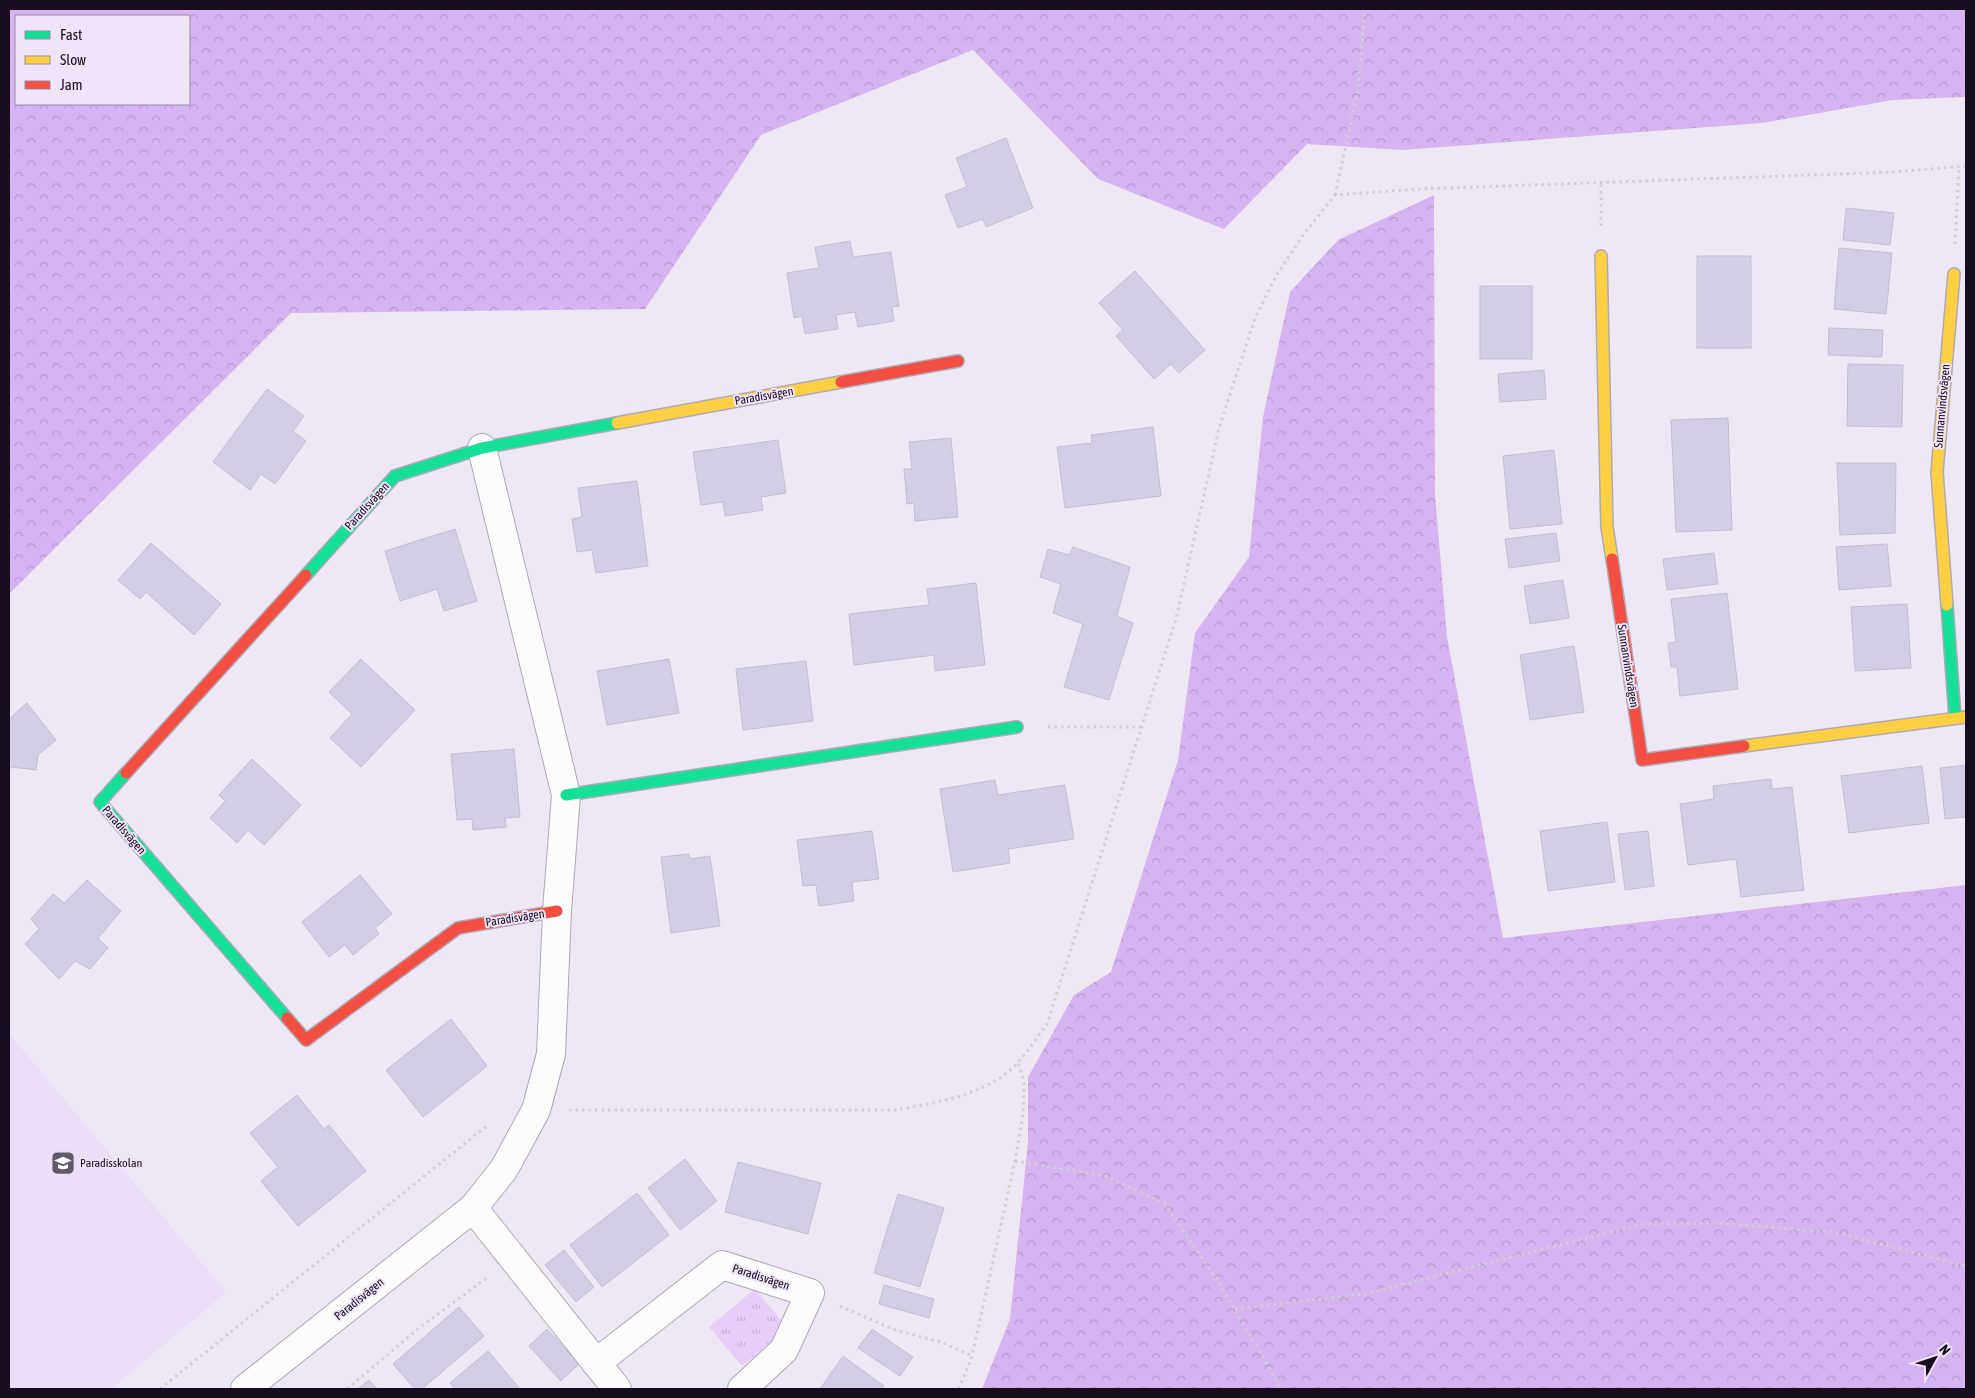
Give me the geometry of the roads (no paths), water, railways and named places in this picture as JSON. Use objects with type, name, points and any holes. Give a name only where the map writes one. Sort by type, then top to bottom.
[{"type":"street","name":"Sunnanvindsvägen","points":[[1601,256],[1607,527],[1642,760],[1961,717],[1937,472],[1954,274]]},
{"type":"street","name":"Paradisvägen","points":[[557,912],[458,928],[306,1040],[100,802],[395,476],[482,448],[958,361]]},
{"type":"street","name":"Paradisvägen","points":[[245,1389],[472,1208],[504,1169],[536,1110],[551,1054],[557,912],[566,795],[482,448]]},
{"type":"street","points":[[566,795],[1017,727]]},
{"type":"street","points":[[472,1208],[617,1389]]},
{"type":"street","name":"Paradisvägen","points":[[596,1363],[722,1265],[810,1293],[784,1350],[742,1389]]},
{"type":"place","name":"Paradisskolan","points":[[63,1163]]}]
